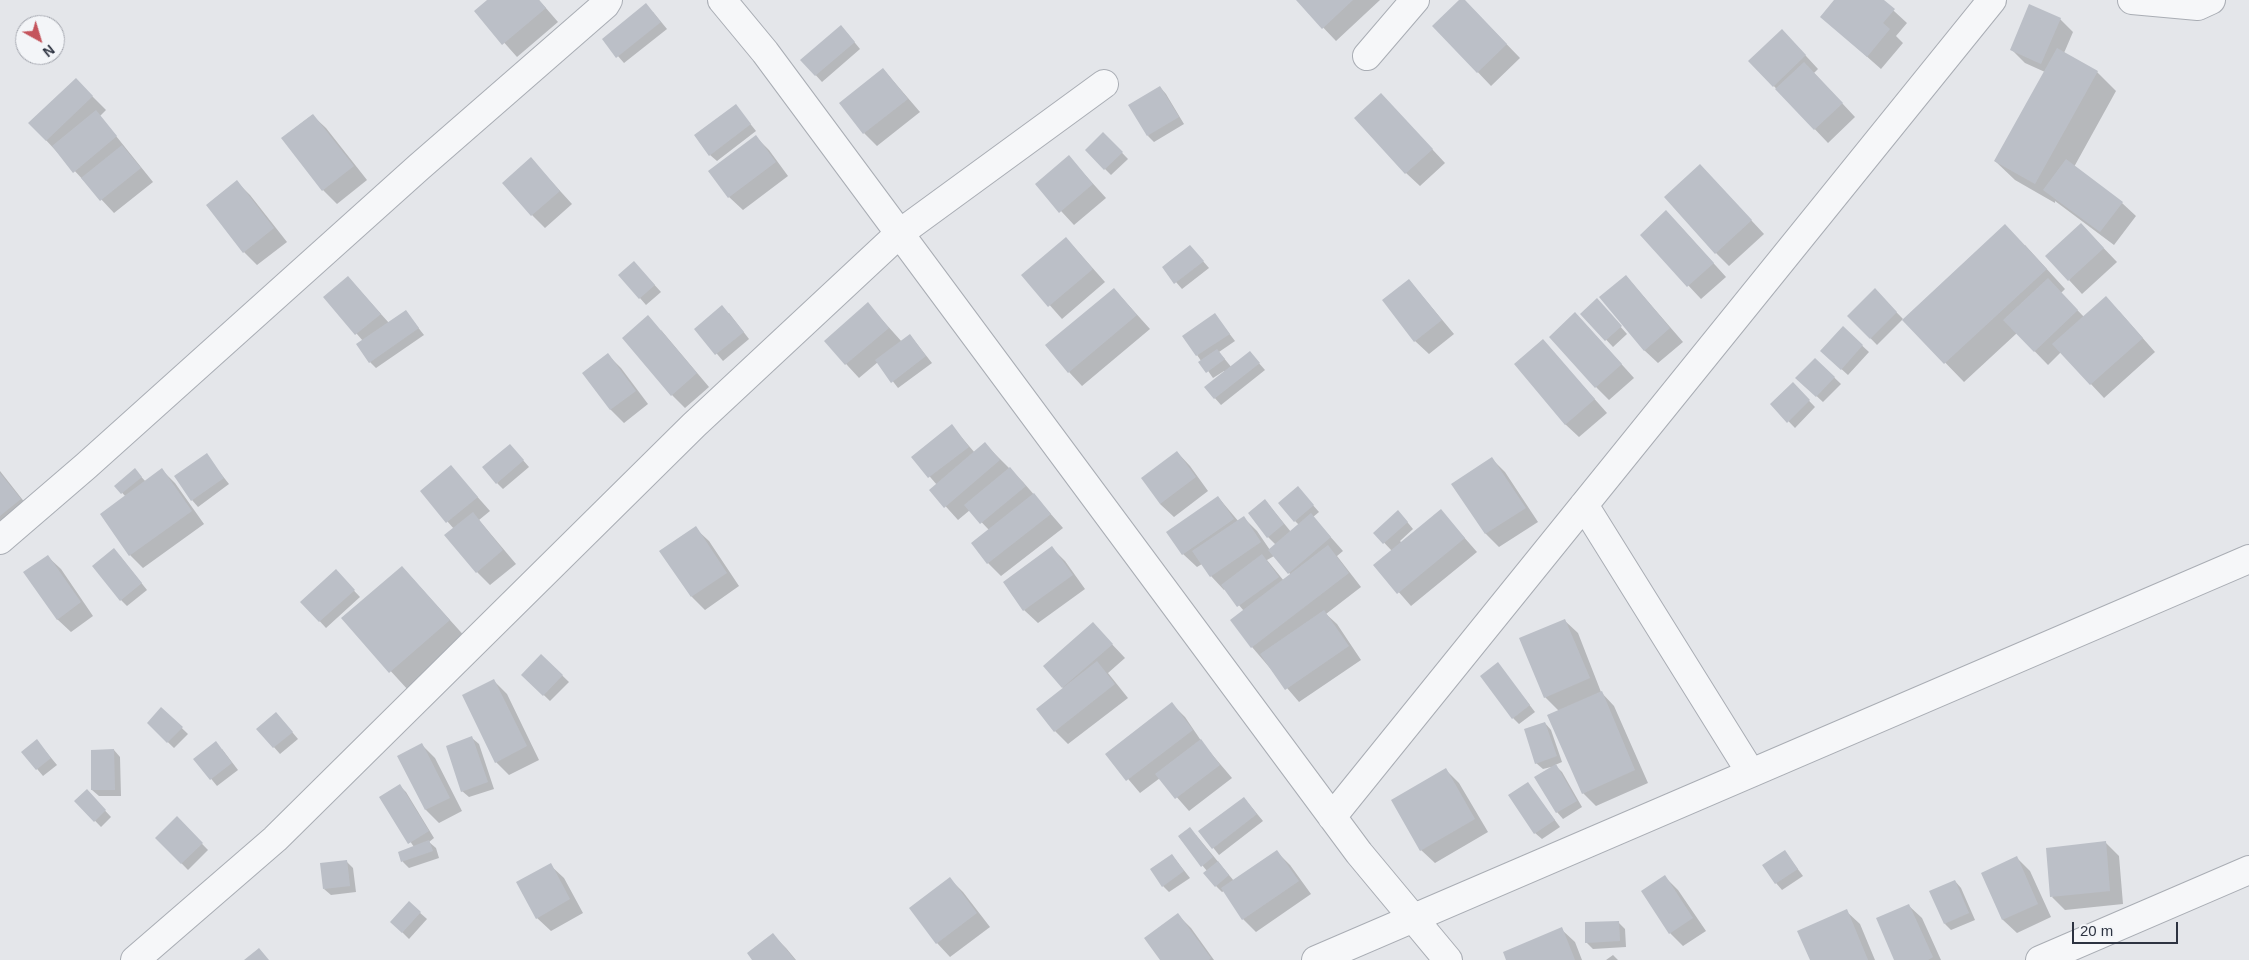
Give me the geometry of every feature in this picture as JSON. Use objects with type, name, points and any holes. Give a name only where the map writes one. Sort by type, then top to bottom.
[{"type":"street","points":[[0,540],[94,459],[419,167],[606,5],[608,0]]},
{"type":"street","points":[[722,0],[765,52],[1332,817],[1448,960]]},
{"type":"street","points":[[1367,56],[1415,0]]},
{"type":"street","points":[[1332,817],[1992,0]]},
{"type":"street","points":[[2132,0],[2198,6],[2211,0]]},
{"type":"street","points":[[135,960],[275,839],[694,425],[900,233],[1104,84]]},
{"type":"street","points":[[1584,505],[1751,773]]},
{"type":"street","points":[[1316,960],[2249,559]]},
{"type":"street","points":[[2040,960],[2249,870]]},
{"type":"building","points":[[487,0],[539,0],[546,8],[502,45],[474,11]]},
{"type":"building","points":[[1296,0],[1353,0],[1322,29]]},
{"type":"building","points":[[1459,0],[1465,0],[1507,44],[1477,73],[1432,26]]},
{"type":"building","points":[[1834,0],[1884,0],[1895,9],[1883,23],[1890,29],[1867,57],[1820,17]]},
{"type":"building","points":[[646,3],[661,22],[616,58],[602,39]]},
{"type":"building","points":[[2029,4],[2061,18],[2041,64],[2010,50]]},
{"type":"building","points":[[841,25],[855,42],[815,76],[800,60]]},
{"type":"building","points":[[1782,29],[1806,55],[1773,87],[1748,61]]},
{"type":"building","points":[[2057,48],[2098,71],[2035,184],[1994,161]]},
{"type":"building","points":[[1804,62],[1843,103],[1814,130],[1775,89]]},
{"type":"building","points":[[883,68],[908,99],[863,134],[839,103]]},
{"type":"building","points":[[76,78],[93,96],[46,141],[28,123]]},
{"type":"building","points":[[1160,86],[1179,117],[1147,136],[1128,105]]},
{"type":"building","points":[[1381,93],[1433,149],[1405,174],[1354,118]]},
{"type":"building","points":[[736,104],[751,124],[709,156],[694,135]]},
{"type":"building","points":[[96,110],[117,136],[73,173],[52,146]]},
{"type":"building","points":[[313,114],[354,166],[322,191],[281,138]]},
{"type":"building","points":[[1103,132],[1123,152],[1104,170],[1085,150]]},
{"type":"building","points":[[756,135],[776,162],[728,198],[708,171]]},
{"type":"building","points":[[122,145],[141,168],[100,201],[81,178]]},
{"type":"building","points":[[1069,155],[1093,184],[1059,213],[1035,184]]},
{"type":"building","points":[[531,157],[560,191],[531,216],[502,183]]},
{"type":"building","points":[[2066,159],[2123,202],[2100,232],[2043,190]]},
{"type":"building","points":[[1700,164],[1752,220],[1715,254],[1664,197]]},
{"type":"building","points":[[237,180],[274,228],[243,253],[206,205]]},
{"type":"building","points":[[1666,210],[1714,263],[1687,287],[1640,235]]},
{"type":"building","points":[[2081,223],[2104,248],[2068,281],[2045,256]]},
{"type":"building","points":[[2005,224],[2047,269],[1944,364],[1902,320]]},
{"type":"building","points":[[1066,237],[1093,269],[1048,307],[1021,275]]},
{"type":"building","points":[[1190,245],[1204,261],[1174,284],[1162,267]]},
{"type":"building","points":[[634,261],[655,285],[639,299],[618,275]]},
{"type":"building","points":[[1626,275],[1670,328],[1644,351],[1599,297]]},
{"type":"building","points":[[348,276],[381,314],[355,335],[323,297]]},
{"type":"building","points":[[2048,278],[2078,310],[2034,352],[2003,320]]},
{"type":"building","points":[[1409,279],[1442,320],[1414,342],[1382,300]]},
{"type":"building","points":[[1114,288],[1137,315],[1068,373],[1045,345]]},
{"type":"building","points":[[1875,288],[1897,312],[1870,339],[1847,316]]},
{"type":"building","points":[[2106,296],[2143,338],[2090,385],[2052,344]]},
{"type":"building","points":[[1597,298],[1622,326],[1605,341],[1580,314]]},
{"type":"building","points":[[868,302],[889,328],[845,365],[824,341]]},
{"type":"building","points":[[722,305],[744,332],[715,355],[694,329]]},
{"type":"building","points":[[406,310],[419,328],[369,363],[356,344]]},
{"type":"building","points":[[1575,312],[1622,364],[1595,388],[1549,337]]},
{"type":"building","points":[[1215,313],[1230,334],[1196,356],[1182,336]]},
{"type":"building","points":[[648,315],[697,373],[671,396],[622,338]]},
{"type":"building","points":[[1843,326],[1863,345],[1841,370],[1820,351]]},
{"type":"building","points":[[910,334],[926,356],[891,383],[875,360]]},
{"type":"building","points":[[1543,339],[1595,399],[1565,425],[1514,364]]},
{"type":"building","points":[[1217,349],[1225,359],[1206,373],[1198,362]]},
{"type":"building","points":[[1250,351],[1260,363],[1214,399],[1204,387]]},
{"type":"building","points":[[608,353],[636,391],[610,410],[582,373]]},
{"type":"building","points":[[1815,358],[1835,377],[1816,397],[1795,378]]},
{"type":"building","points":[[1793,382],[1810,400],[1787,423],[1770,404]]},
{"type":"building","points":[[952,424],[969,447],[928,478],[911,457]]},
{"type":"building","points":[[985,442],[1000,460],[944,508],[929,490]]},
{"type":"building","points":[[510,444],[524,460],[496,484],[482,467]]},
{"type":"building","points":[[1177,451],[1196,477],[1160,504],[1141,478]]},
{"type":"building","points":[[207,453],[224,478],[191,501],[174,476]]},
{"type":"building","points":[[1492,457],[1526,508],[1485,534],[1451,484]]},
{"type":"building","points":[[451,465],[478,497],[446,523],[420,491]]},
{"type":"building","points":[[1010,467],[1026,486],[980,524],[964,505]]},
{"type":"building","points":[[135,468],[142,477],[121,494],[114,486]]},
{"type":"building","points":[[162,468],[192,511],[129,556],[100,514]]},
{"type":"building","points":[[0,473],[21,499],[0,516]]},
{"type":"building","points":[[1298,486],[1314,505],[1294,522],[1278,503]]},
{"type":"building","points":[[1034,493],[1051,514],[987,564],[971,543]]},
{"type":"building","points":[[1218,496],[1234,519],[1182,555],[1166,532]]},
{"type":"building","points":[[1265,499],[1284,524],[1267,538],[1248,513]]},
{"type":"building","points":[[1441,509],[1465,538],[1397,594],[1373,565]]},
{"type":"building","points":[[1398,510],[1408,522],[1383,544],[1373,533]]},
{"type":"building","points":[[473,512],[503,550],[476,573],[444,535]]},
{"type":"building","points":[[1311,513],[1331,537],[1288,574],[1268,550]]},
{"type":"building","points":[[1244,516],[1261,542],[1210,577],[1192,551]]},
{"type":"building","points":[[696,526],[727,573],[691,597],[659,551]]},
{"type":"building","points":[[1328,545],[1349,573],[1251,648],[1230,620]]},
{"type":"building","points":[[1052,546],[1073,575],[1023,611],[1003,582]]},
{"type":"building","points":[[114,548],[142,583],[120,601],[92,566]]},
{"type":"building","points":[[1262,554],[1279,577],[1237,607],[1221,585]]},
{"type":"building","points":[[48,555],[81,602],[57,620],[23,572]]},
{"type":"building","points":[[402,566],[450,620],[389,673],[341,618]]},
{"type":"building","points":[[336,569],[355,590],[319,622],[300,602]]},
{"type":"building","points":[[1324,610],[1349,646],[1285,690],[1260,654]]},
{"type":"building","points":[[1565,619],[1590,678],[1544,698],[1519,638]]},
{"type":"building","points":[[1093,622],[1113,644],[1062,688],[1043,666]]},
{"type":"building","points":[[541,654],[563,675],[543,696],[521,675]]},
{"type":"building","points":[[1097,661],[1115,684],[1054,732],[1036,709]]},
{"type":"building","points":[[1498,662],[1530,705],[1512,719],[1480,676]]},
{"type":"building","points":[[494,679],[527,746],[495,763],[462,695]]},
{"type":"building","points":[[1602,691],[1635,770],[1582,794],[1547,715]]},
{"type":"building","points":[[1172,702],[1193,730],[1126,781],[1105,754]]},
{"type":"building","points":[[161,707],[183,727],[167,743],[147,723]]},
{"type":"building","points":[[276,712],[293,732],[273,748],[256,729]]},
{"type":"building","points":[[1545,722],[1557,756],[1535,764],[1524,729]]},
{"type":"building","points":[[472,736],[488,782],[461,792],[446,746]]},
{"type":"building","points":[[37,739],[51,758],[36,770],[21,752]]},
{"type":"building","points":[[1201,739],[1220,765],[1175,799],[1155,774]]},
{"type":"building","points":[[216,741],[232,763],[210,780],[193,759]]},
{"type":"building","points":[[422,743],[450,798],[425,810],[397,756]]},
{"type":"building","points":[[114,749],[115,790],[91,790],[91,750]]},
{"type":"building","points":[[1556,764],[1577,801],[1556,813],[1534,777]]},
{"type":"building","points":[[1446,768],[1475,819],[1420,851],[1391,800]]},
{"type":"building","points":[[1528,782],[1555,820],[1534,834],[1508,795]]},
{"type":"building","points":[[400,784],[429,831],[408,844],[379,797]]},
{"type":"building","points":[[87,789],[106,810],[94,822],[74,801]]},
{"type":"building","points":[[1244,797],[1257,814],[1212,849],[1198,831]]},
{"type":"building","points":[[177,816],[203,843],[181,864],[155,838]]},
{"type":"building","points":[[1190,827],[1213,857],[1201,867],[1178,836]]},
{"type":"building","points":[[429,840],[433,851],[401,862],[398,852]]},
{"type":"building","points":[[2106,841],[2110,891],[2050,897],[2046,848]]},
{"type":"building","points":[[1277,850],[1299,881],[1242,920],[1221,888]]},
{"type":"building","points":[[1785,850],[1798,869],[1775,884],[1762,865]]},
{"type":"building","points":[[1172,854],[1184,871],[1162,887],[1150,869]]},
{"type":"building","points":[[2017,856],[2038,904],[2002,920],[1981,873]]},
{"type":"building","points":[[347,860],[350,886],[323,889],[320,863]]},
{"type":"building","points":[[1218,861],[1229,875],[1215,887],[1203,873]]},
{"type":"building","points":[[551,863],[570,899],[536,919],[516,882]]},
{"type":"building","points":[[1665,875],[1693,918],[1669,934],[1641,891]]},
{"type":"building","points":[[950,877],[977,913],[936,944],[909,908]]},
{"type":"building","points":[[1955,880],[1969,913],[1944,924],[1929,891]]},
{"type":"building","points":[[409,901],[421,912],[402,933],[390,922]]},
{"type":"building","points":[[1909,904],[1933,957],[1928,960],[1894,960],[1876,918]]},
{"type":"building","points":[[1847,909],[1868,960],[1810,960],[1797,931]]},
{"type":"building","points":[[1178,913],[1211,958],[1209,960],[1160,960],[1144,938]]},
{"type":"building","points":[[1619,921],[1620,941],[1585,943],[1585,922]]},
{"type":"building","points":[[1562,927],[1575,960],[1506,960],[1503,952]]},
{"type":"building","points":[[773,933],[795,960],[752,960],[747,953]]},
{"type":"building","points":[[259,948],[269,960],[244,960]]}]
